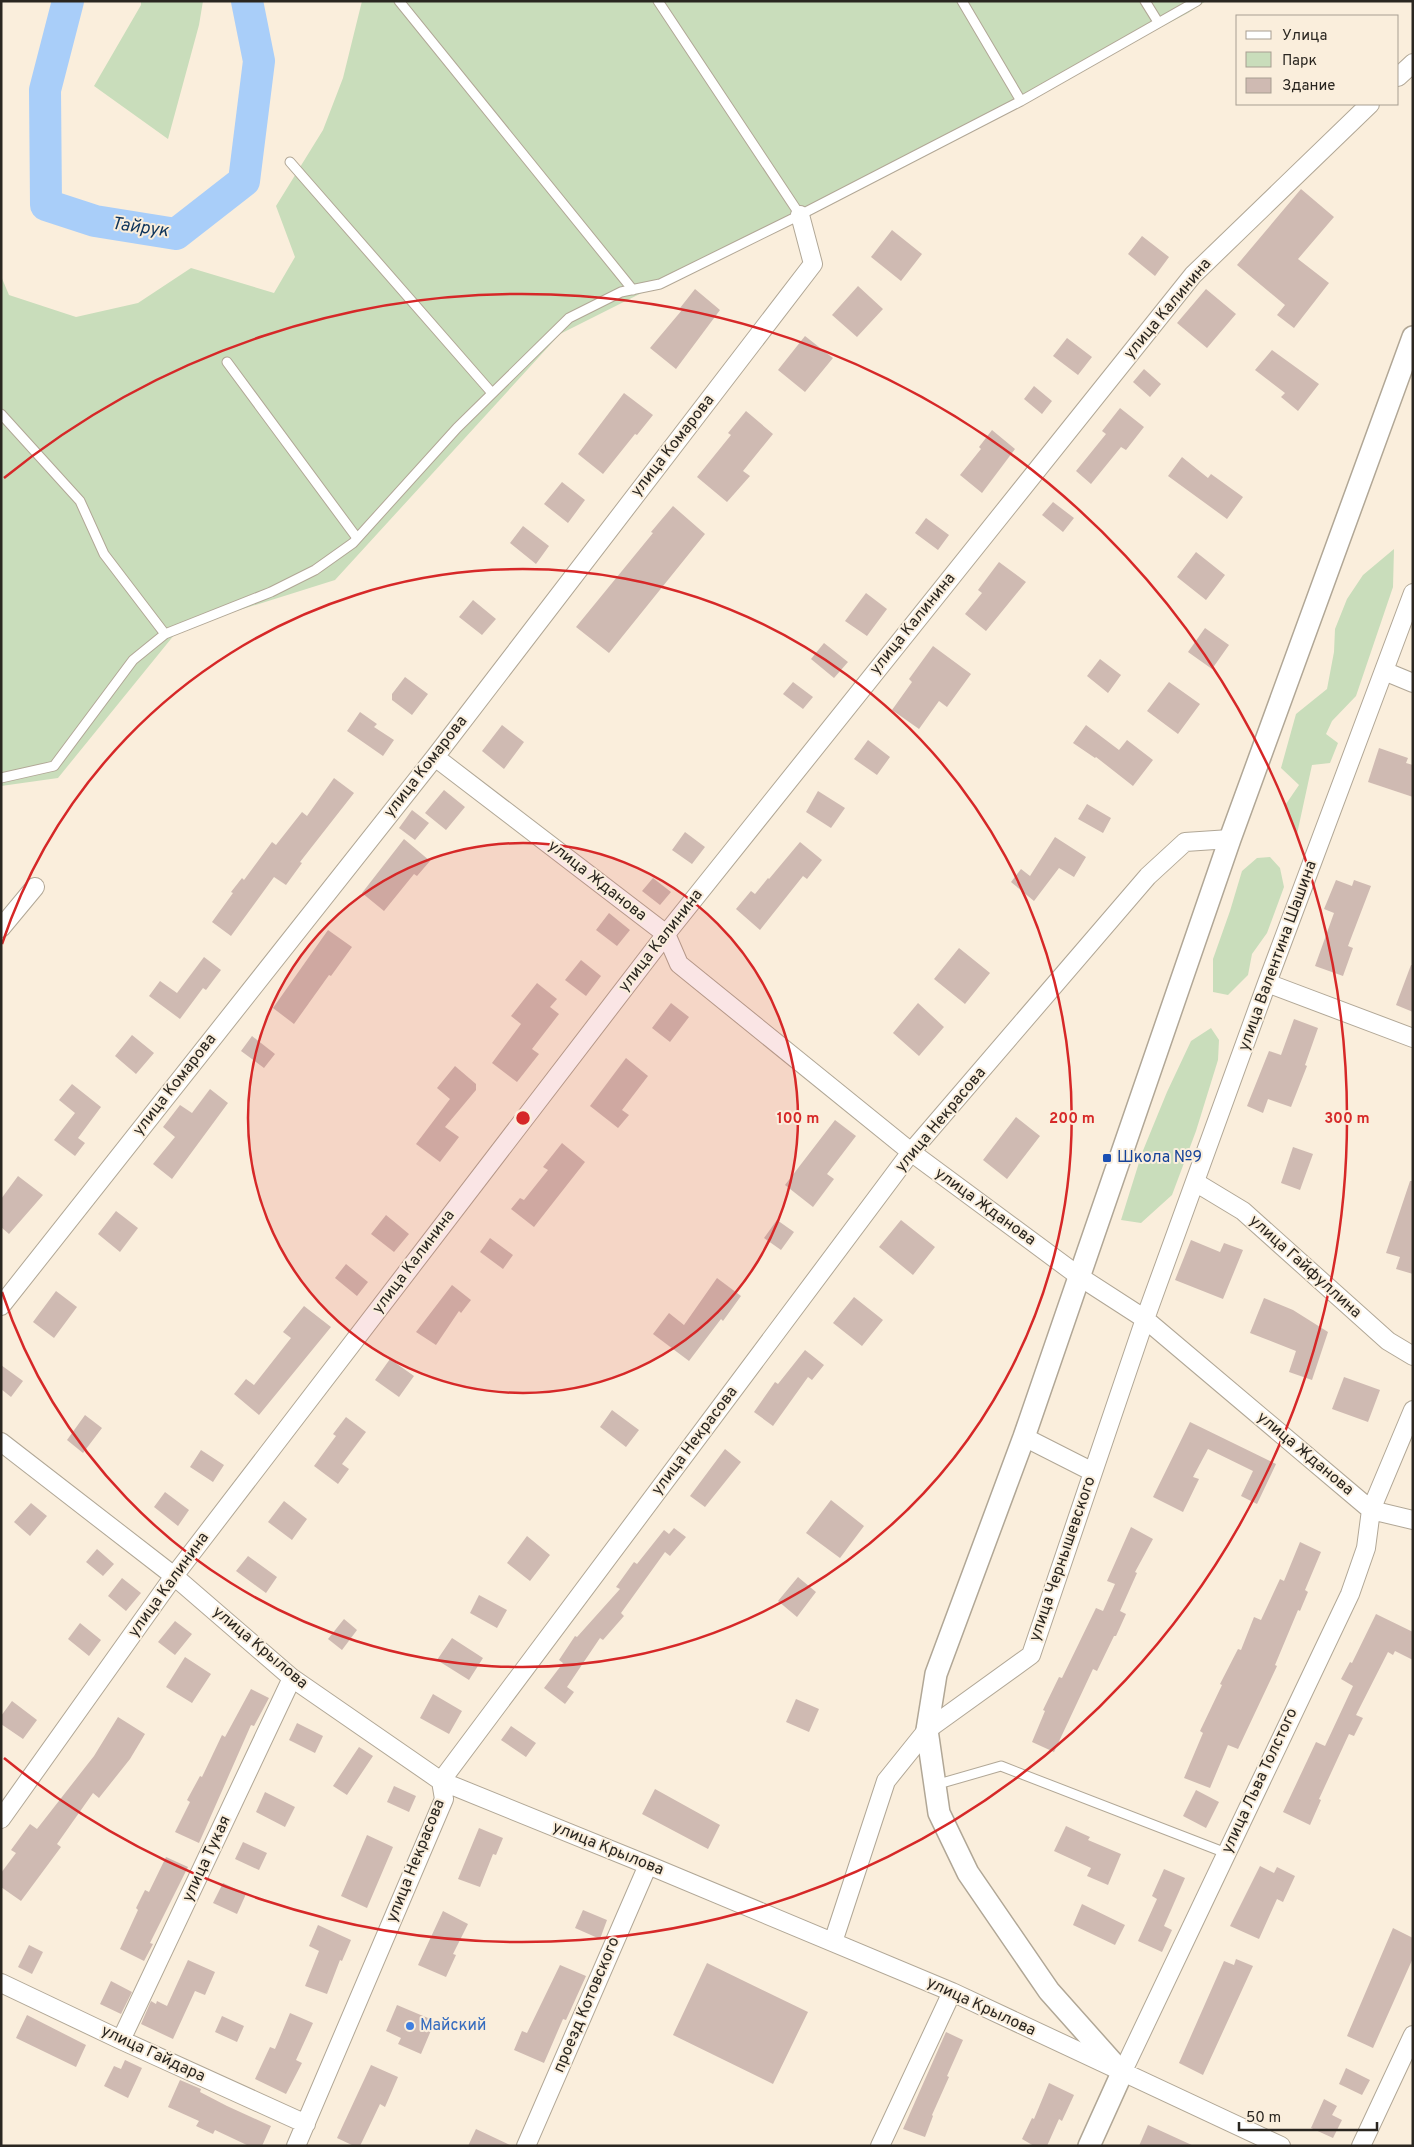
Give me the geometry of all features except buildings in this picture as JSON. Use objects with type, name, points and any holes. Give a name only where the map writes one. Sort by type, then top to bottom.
[{"type":"street","points":[[1399,76],[1413,63]]},
{"type":"street","name":"улица Калинина","points":[[1,1819],[174,1576],[666,934],[1193,275],[1369,105]]},
{"type":"street","name":"улица Комарова","points":[[1,1306],[435,757],[814,264],[800,215]]},
{"type":"street","points":[[1122,2073],[1050,1991],[968,1873],[939,1813],[927,1730],[936,1674],[1024,1437],[1230,839],[1413,337]]},
{"type":"street","name":"улица Валентина Шашина","points":[[1145,1319],[1266,984],[1413,593]]},
{"type":"street","points":[[1384,671],[1413,683]]},
{"type":"street","name":"улица Жданова","points":[[435,757],[666,934],[679,964],[911,1152],[1080,1277],[1145,1319],[1371,1510],[1413,1520]]},
{"type":"street","name":"улица Некрасова","points":[[296,2146],[444,1799],[441,1781],[911,1152],[1148,876],[1185,842],[1230,839]]},
{"type":"street","points":[[1,928],[35,887]]},
{"type":"street","points":[[1266,984],[1413,1038]]},
{"type":"street","name":"улица Гайфуллина","points":[[1195,1182],[1244,1211],[1388,1341],[1413,1356]]},
{"type":"street","name":"улица Чернышевского","points":[[833,1942],[886,1781],[927,1730],[1030,1655],[1145,1319]]},
{"type":"street","name":"улица Льва Толстого","points":[[1089,2146],[1350,1594],[1366,1548],[1371,1510],[1413,1410]]},
{"type":"street","points":[[1024,1437],[1093,1472]]},
{"type":"street","name":"улица Крылова","points":[[1,1442],[174,1576],[292,1678],[441,1781],[952,1992],[1281,2146]]},
{"type":"street","name":"улица Тукая","points":[[121,2040],[292,1678]]},
{"type":"street","name":"проезд Котовского","points":[[526,2146],[648,1865]]},
{"type":"street","name":"улица Гайдара","points":[[1,1983],[306,2124]]},
{"type":"street","points":[[880,2146],[952,1992]]},
{"type":"street","points":[[1361,2146],[1413,2035]]},
{"type":"lane","points":[[399,1],[633,290]]},
{"type":"lane","points":[[658,1],[800,215]]},
{"type":"lane","points":[[962,1],[1021,101]]},
{"type":"lane","points":[[1145,1],[1158,22]]},
{"type":"lane","points":[[1,778],[54,766],[134,660],[165,634],[280,588],[315,570],[357,538],[457,428],[569,318],[621,292],[660,284],[800,215],[1021,101],[1197,1]]},
{"type":"lane","points":[[290,162],[492,394]]},
{"type":"lane","points":[[226,362],[357,538]]},
{"type":"lane","points":[[1,414],[80,501],[104,554],[165,634]]},
{"type":"lane","points":[[934,1785],[1001,1766],[1226,1853]]},
{"type":"green space","points":[[141,1],[203,1],[199,25],[168,139],[94,86],[141,5]]},
{"type":"green space","points":[[362,1],[1206,1],[1188,13],[938,144],[560,334],[335,580],[179,629],[58,778],[1,786],[1,276],[9,295],[76,317],[138,303],[191,268],[274,293],[295,257],[276,206],[323,130],[343,78]]},
{"type":"green space","points":[[1394,549],[1393,587],[1356,696],[1332,721],[1326,734],[1338,743],[1330,763],[1312,765],[1297,834],[1286,804],[1299,785],[1281,768],[1296,714],[1327,689],[1334,652],[1335,629],[1347,599],[1363,575]]},
{"type":"green space","points":[[1270,857],[1280,868],[1284,887],[1267,933],[1252,954],[1248,975],[1228,995],[1213,992],[1213,959],[1242,871],[1257,858]]},
{"type":"green space","points":[[1211,1028],[1219,1040],[1218,1060],[1196,1131],[1172,1195],[1141,1223],[1121,1220],[1142,1153],[1167,1092],[1191,1041]]},
{"type":"waterway","name":"Тайрук","points":[[68,1],[45,90],[46,205],[95,221],[176,234],[244,181],[259,61],[247,1]]},
{"type":"place","name":"Школа №9","points":[[1107,1158]]},
{"type":"place","name":"Майский","points":[[410,2026]]}]
